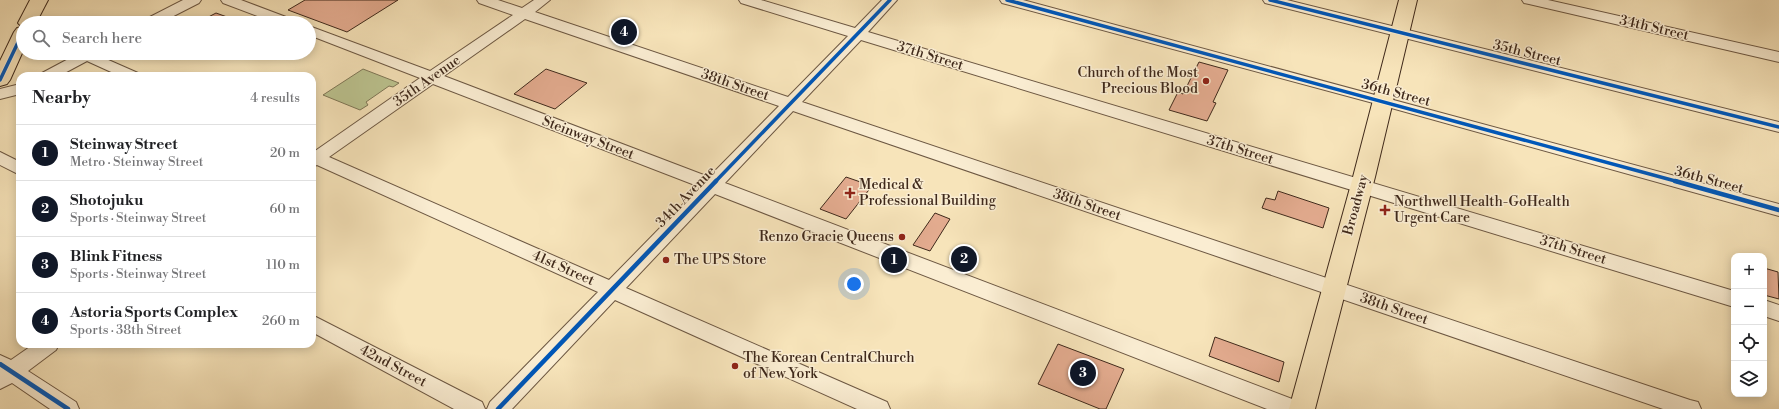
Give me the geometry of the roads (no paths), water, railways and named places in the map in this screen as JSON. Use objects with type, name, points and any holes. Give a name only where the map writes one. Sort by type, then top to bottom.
[{"type":"main road","points":[[31,16],[39,0]]},
{"type":"main road","name":"Broadway","points":[[1302,409],[1333,288],[1362,186],[1408,0]]},
{"type":"main road","points":[[0,80],[16,47]]},
{"type":"street","points":[[163,16],[194,0]]},
{"type":"street","points":[[228,0],[270,16]]},
{"type":"street","name":"38th Street","points":[[484,0],[1690,409]]},
{"type":"street","name":"35th Avenue","points":[[316,157],[543,0]]},
{"type":"street","name":"37th Street","points":[[746,0],[1731,298]]},
{"type":"street","name":"34th Avenue","points":[[498,409],[890,0]]},
{"type":"street","name":"36th Street","points":[[1007,0],[1383,101],[1779,210]]},
{"type":"street","name":"35th Street","points":[[1270,0],[1779,127]]},
{"type":"street","name":"34th Street","points":[[1529,0],[1779,57]]},
{"type":"street","name":"Steinway Street","points":[[316,33],[1292,409]]},
{"type":"street","points":[[54,72],[75,60]]},
{"type":"street","points":[[99,60],[124,72]]},
{"type":"street","points":[[0,94],[16,90]]},
{"type":"street","points":[[0,158],[16,167]]},
{"type":"street","name":"41st Street","points":[[316,159],[880,409]]},
{"type":"street","points":[[1767,309],[1779,313]]},
{"type":"street","name":"42nd Street","points":[[316,325],[474,409]]},
{"type":"street","points":[[43,348],[4,372],[68,409]]},
{"type":"place","name":"Astoria Sports Complex","points":[[624,32]]},
{"type":"place","name":"Church of the Most Precious Blood","points":[[1206,81]]},
{"type":"place","name":"Medical & Professional Building","points":[[850,193]]},
{"type":"place","name":"Northwell Health-GoHealth Urgent Care","points":[[1385,210]]},
{"type":"place","name":"Renzo Gracie Queens","points":[[902,237]]},
{"type":"place","name":"Shotojuku","points":[[964,259]]},
{"type":"place","name":"The UPS Store","points":[[666,260]]},
{"type":"place","name":"Steinway Street","points":[[894,260]]},
{"type":"place","name":"The Korean CentralChurch of New York","points":[[735,366]]},
{"type":"place","name":"Blink Fitness","points":[[1083,373]]}]
